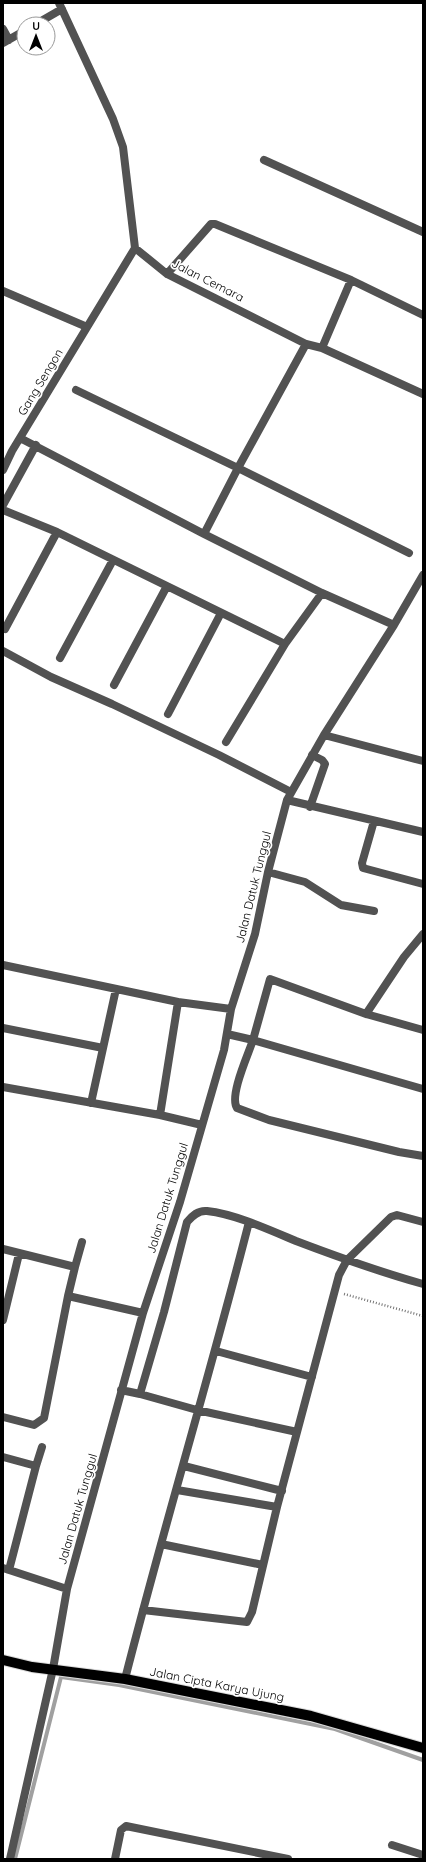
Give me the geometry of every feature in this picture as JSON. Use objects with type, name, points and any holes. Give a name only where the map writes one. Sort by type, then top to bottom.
[{"type":"main road","name":"Jalan Cipta Karya Ujung","points":[[3,1660],[32,1667],[125,1679],[311,1716],[423,1748]]},
{"type":"street","points":[[47,16],[60,6],[113,119],[123,147],[134,248]]},
{"type":"street","points":[[3,28],[6,41],[16,35]]},
{"type":"street","points":[[264,160],[423,232]]},
{"type":"street","points":[[167,274],[212,224],[215,224],[351,280],[423,315]]},
{"type":"street","name":"Jalan Cemara","points":[[134,248],[167,274],[306,344],[322,348],[423,394]]},
{"type":"street","name":"Gang Sengon","points":[[3,470],[20,438],[134,248]]},
{"type":"street","points":[[322,348],[351,280]]},
{"type":"street","points":[[3,291],[86,327]]},
{"type":"street","points":[[204,534],[238,468],[306,344]]},
{"type":"street","points":[[76,390],[409,553]]},
{"type":"street","points":[[20,438],[204,534],[322,593],[394,625]]},
{"type":"street","points":[[3,505],[36,445]]},
{"type":"street","points":[[3,510],[57,532],[221,614],[285,644]]},
{"type":"street","points":[[5,629],[57,532]]},
{"type":"street","points":[[60,658],[113,560]]},
{"type":"street","name":"Jalan Datuk Tunggul","points":[[8,1854],[54,1669],[67,1589],[143,1313],[180,1202],[224,1050],[231,1009],[255,934],[268,872],[287,800],[324,735],[394,625],[423,575]]},
{"type":"street","points":[[114,685],[167,586]]},
{"type":"street","points":[[226,742],[285,644],[322,593]]},
{"type":"street","points":[[168,714],[221,614]]},
{"type":"street","points":[[3,651],[51,677],[219,755],[291,792]]},
{"type":"street","points":[[324,735],[423,761]]},
{"type":"street","points":[[310,807],[325,764],[322,760],[312,756]]},
{"type":"street","points":[[287,800],[310,807],[423,832]]},
{"type":"street","points":[[374,821],[362,863],[363,868],[423,884]]},
{"type":"street","points":[[268,872],[305,882],[341,905],[374,911]]},
{"type":"street","points":[[366,1014],[404,956],[423,934]]},
{"type":"street","points":[[3,965],[178,1002],[231,1009]]},
{"type":"street","points":[[423,1030],[366,1014],[270,979],[253,1040],[235,1093],[234,1104],[237,1108],[269,1120],[399,1152],[423,1156]]},
{"type":"street","points":[[92,1103],[102,1048],[116,989]]},
{"type":"street","points":[[160,1115],[178,1002]]},
{"type":"street","points":[[3,1028],[102,1048]]},
{"type":"street","points":[[227,1034],[253,1040],[423,1089]]},
{"type":"street","points":[[3,1087],[160,1115],[202,1125]]},
{"type":"street","points":[[140,1394],[164,1312],[186,1222],[194,1214],[205,1210],[249,1222],[347,1260],[384,1273],[423,1284]]},
{"type":"street","points":[[143,1610],[247,1622],[252,1612],[277,1507],[339,1275],[347,1260],[391,1217],[397,1215],[423,1222]]},
{"type":"street","points":[[125,1679],[161,1544],[184,1466],[197,1410],[216,1351],[249,1222]]},
{"type":"street","points":[[3,1418],[34,1425],[44,1418],[68,1296],[82,1242]]},
{"type":"street","points":[[3,1249],[75,1267]]},
{"type":"street","points":[[3,1320],[19,1254]]},
{"type":"street","points":[[68,1296],[143,1313]]},
{"type":"street","points":[[216,1351],[312,1377]]},
{"type":"street","points":[[121,1390],[197,1410],[297,1432]]},
{"type":"street","points":[[42,1447],[6,1569],[67,1589]]},
{"type":"street","points":[[3,1458],[36,1466]]},
{"type":"street","points":[[184,1466],[282,1491]]},
{"type":"street","points":[[177,1490],[277,1507]]},
{"type":"street","points":[[161,1544],[263,1565]]},
{"type":"street","points":[[115,1859],[121,1830],[126,1826],[288,1859]]},
{"type":"street","points":[[392,1845],[423,1855]]},
{"type":"path","points":[[335,1292],[423,1316]]},
{"type":"waterway","points":[[15,1859],[61,1677],[119,1685],[335,1729],[423,1760]]}]
